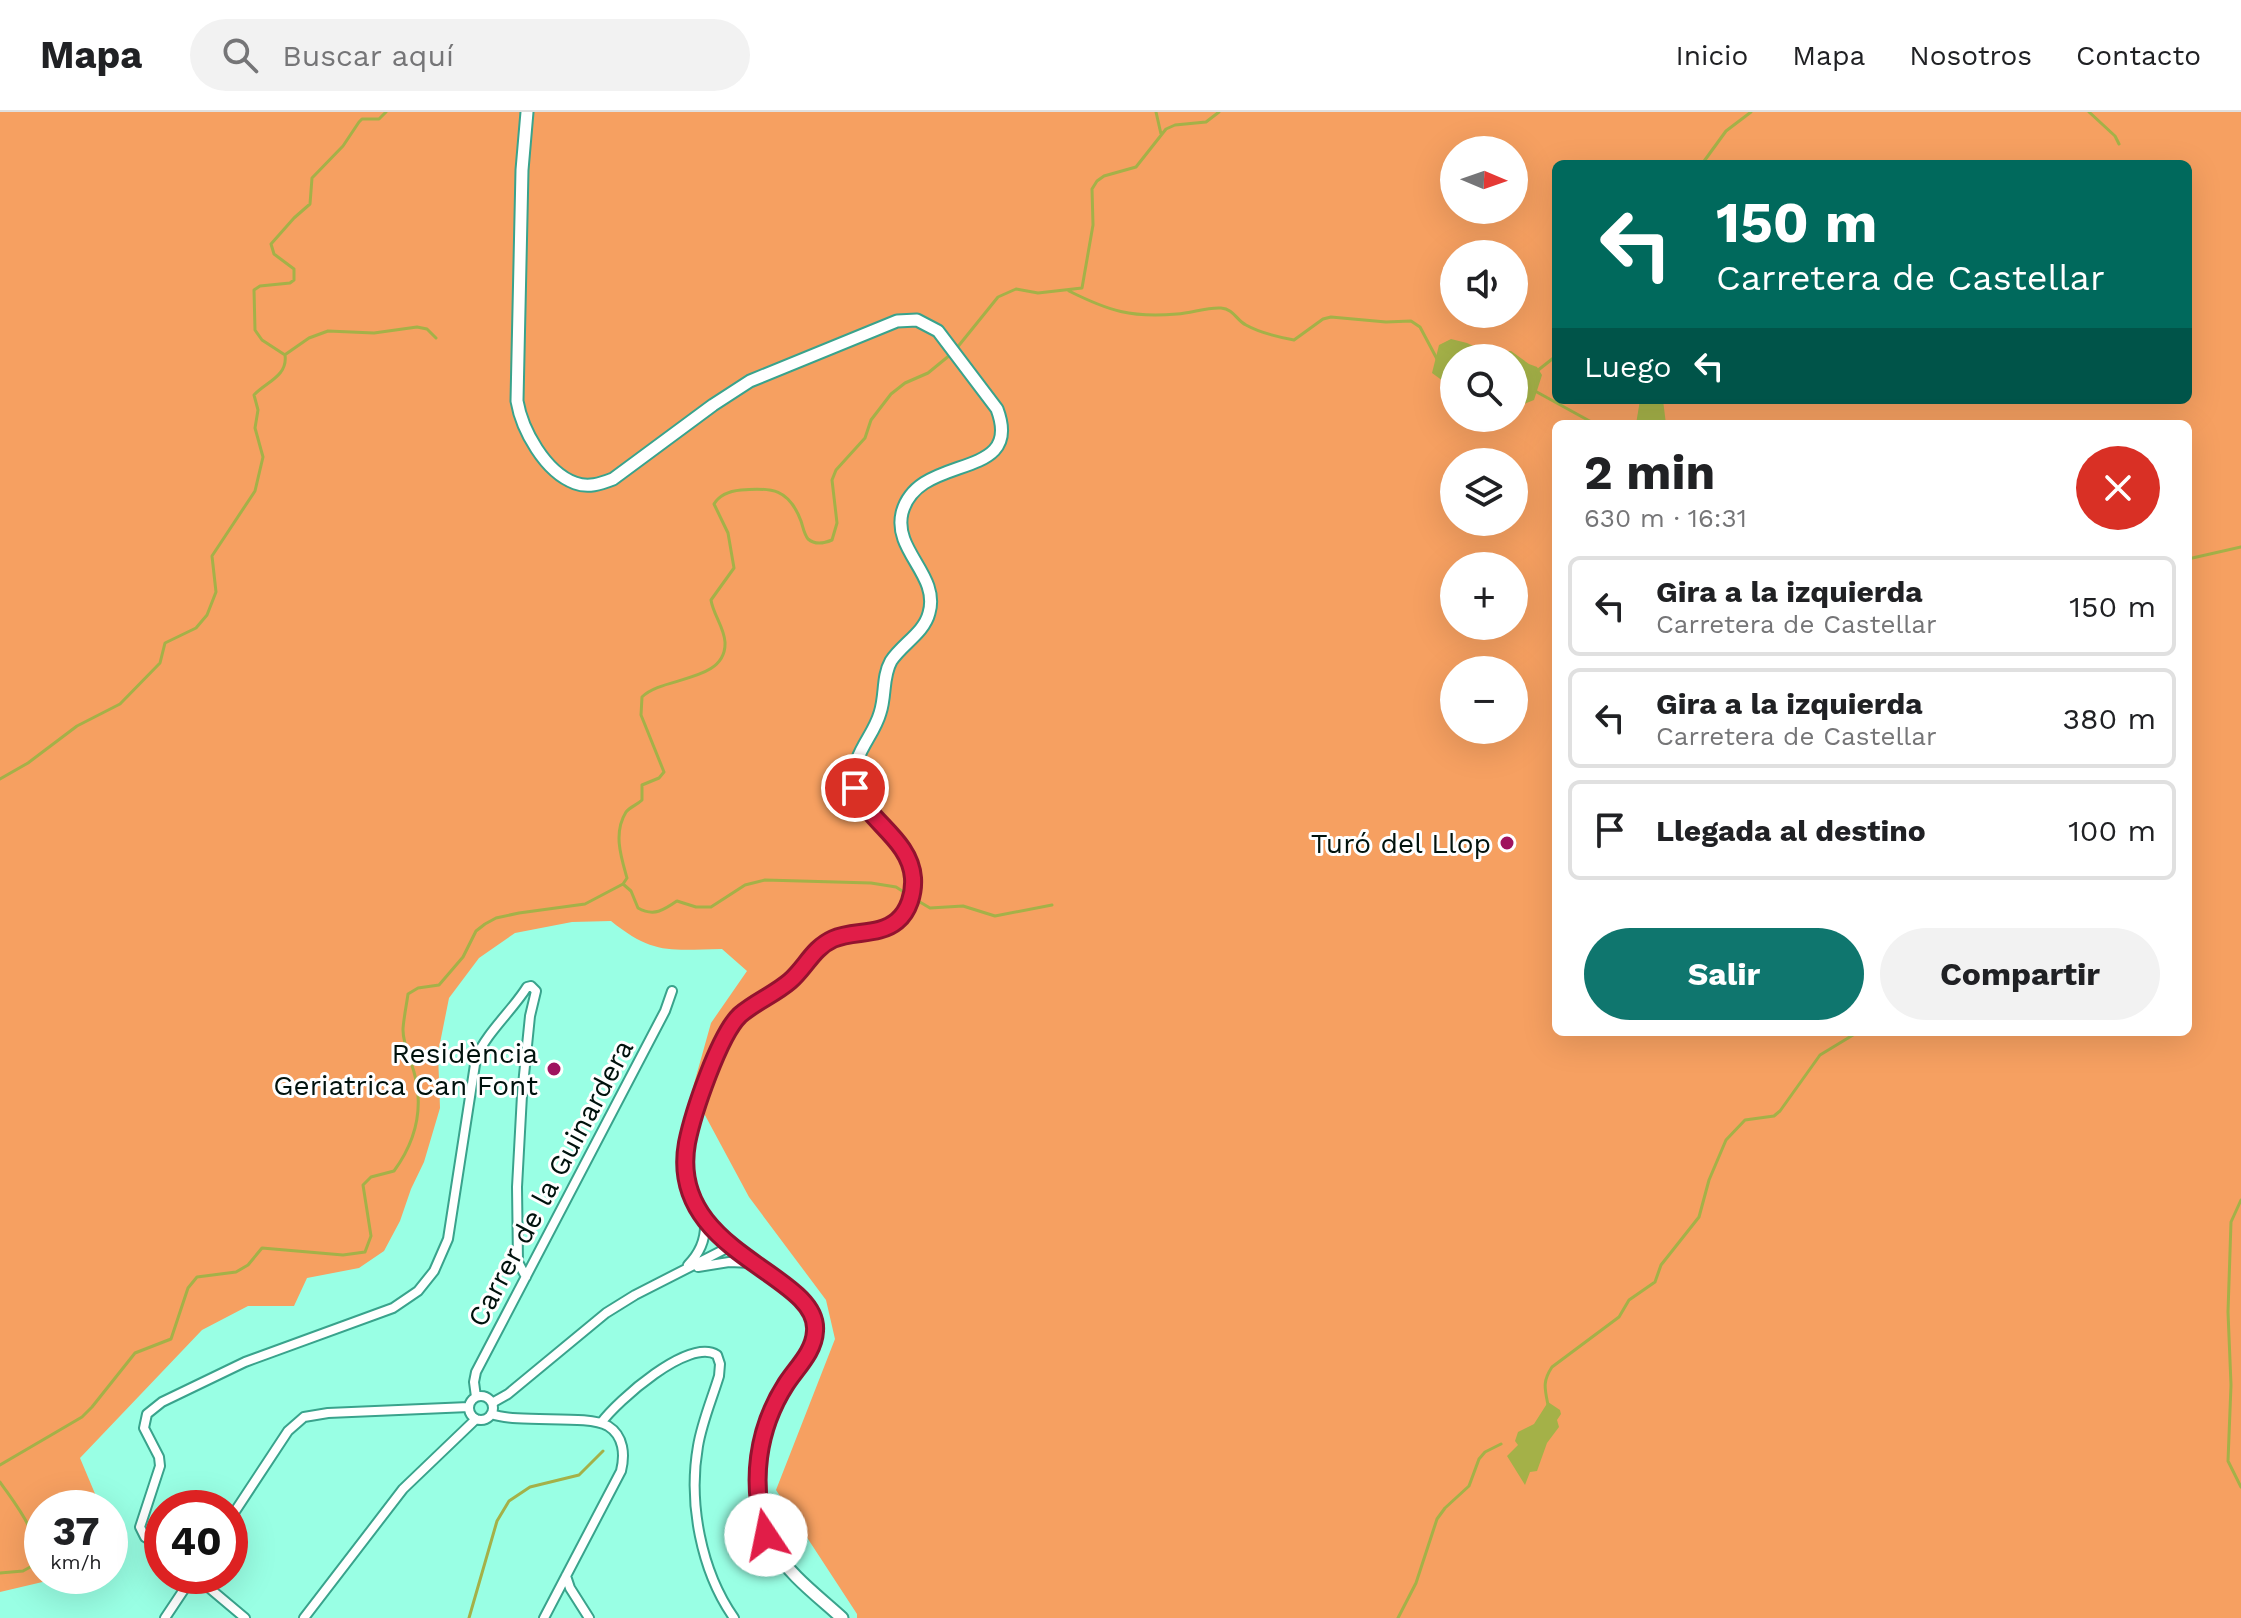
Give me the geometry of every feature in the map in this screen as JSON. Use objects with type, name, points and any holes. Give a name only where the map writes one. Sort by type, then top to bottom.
[{"type":"street","points":[[527,112],[522,170],[517,401],[523,423],[533,442],[553,468],[572,482],[592,485],[613,479],[713,405],[765,374],[897,321],[917,320],[932,326],[997,409],[1002,424],[1000,437],[987,457],[976,464],[924,480],[903,510],[901,532],[929,588],[929,612],[920,629],[888,667],[880,713],[855,764],[855,788],[866,809],[905,852],[912,868],[910,902],[900,918],[885,928],[844,936],[823,945],[792,979],[733,1023],[716,1059],[687,1144],[687,1174],[695,1204],[705,1222],[801,1300],[810,1311],[815,1326],[810,1349],[778,1397],[763,1434],[758,1486],[762,1522],[773,1548],[785,1564],[842,1618]]},
{"type":"street","points":[[152,1490],[160,1466],[159,1457],[144,1428],[147,1414],[162,1402],[245,1362],[393,1308],[418,1291],[438,1263],[448,1239],[476,1058],[482,1045],[527,987],[531,986],[536,996],[530,1016],[522,1095],[517,1187],[518,1262],[526,1277]]},
{"type":"street","name":"Carrer de la Guinardera","points":[[476,1397],[476,1372],[659,1023],[672,991]]},
{"type":"street","points":[[681,1271],[701,1249],[706,1233],[705,1222]]},
{"type":"street","points":[[492,1403],[508,1394],[606,1313],[731,1246]]},
{"type":"street","points":[[681,1271],[712,1264],[753,1263]]},
{"type":"street","points":[[601,1423],[610,1411],[673,1362],[704,1351],[717,1355],[719,1376],[697,1448],[697,1512],[708,1568],[734,1618]]},
{"type":"street","points":[[492,1403],[485,1396],[476,1397],[469,1407],[471,1415],[483,1420],[491,1414],[601,1423],[613,1430],[620,1440],[623,1463],[616,1481],[544,1618]]},
{"type":"street","points":[[491,1414],[492,1403]]},
{"type":"street","points":[[248,1492],[288,1431],[304,1417],[328,1413],[469,1407]]},
{"type":"street","points":[[304,1618],[403,1489],[476,1419]]},
{"type":"street","points":[[144,1515],[140,1527],[144,1535]]},
{"type":"street","points":[[566,1576],[589,1618]]},
{"type":"street","points":[[165,1618],[182,1594]]},
{"type":"street","points":[[216,1594],[245,1618]]},
{"type":"shaded area","points":[[0,112],[2241,112],[2241,1618],[857,1618],[776,1490],[835,1339],[826,1300],[749,1197],[692,1091],[711,1023],[747,971],[722,949],[675,950],[651,945],[611,921],[572,922],[515,933],[479,958],[449,998],[438,1053],[440,1108],[424,1162],[384,1251],[359,1268],[307,1278],[294,1306],[248,1306],[202,1330],[80,1458],[93,1490],[24,1490],[24,1586],[0,1592]]},
{"type":"shaded area","points":[[1451,339],[1469,344],[1441,344]]},
{"type":"shaded area","points":[[1440,344],[1440,379],[1432,373]]},
{"type":"shaded area","points":[[1528,363],[1537,367],[1542,375],[1534,400],[1528,402]]},
{"type":"shaded area","points":[[1639,404],[1664,404],[1666,420],[1637,420]]},
{"type":"shaded area","points":[[1548,1402],[1560,1410],[1557,1420],[1559,1427],[1547,1443],[1537,1471],[1530,1472],[1525,1485],[1507,1456],[1518,1445],[1515,1441],[1518,1432],[1534,1424]]},
{"type":"waterway","points":[[0,779],[28,763],[77,726],[120,704],[160,663],[165,643],[196,628],[207,615],[216,592],[212,556],[255,491],[263,457],[255,428],[258,410],[254,395],[280,373],[285,362],[285,355],[262,340],[255,330],[254,290],[260,286],[294,280],[294,269],[274,254],[271,244],[310,204],[312,178],[343,146],[359,122],[362,119],[379,119],[386,112]]},
{"type":"waterway","points":[[1156,112],[1161,134]]},
{"type":"waterway","points":[[956,349],[998,297],[1016,289],[1038,293],[1082,288],[1093,225],[1092,189],[1097,181],[1136,167],[1166,129],[1206,122],[1219,112]]},
{"type":"waterway","points":[[1705,160],[1726,131],[1751,112]]},
{"type":"waterway","points":[[2089,112],[2115,136],[2119,144]]},
{"type":"waterway","points":[[1069,291],[1096,304],[1133,314],[1161,315],[1221,308],[1232,312],[1251,328],[1294,340],[1323,319],[1331,317],[1411,321],[1420,327],[1437,359]]},
{"type":"waterway","points":[[286,354],[309,338],[328,331],[374,333],[417,327],[427,329],[436,338]]},
{"type":"waterway","points":[[623,884],[627,878],[619,845],[622,820],[628,810],[642,800],[642,785],[659,778],[664,772],[641,715],[642,697],[651,690],[705,672],[716,665],[723,655],[724,636],[711,600],[734,568],[728,533],[714,504],[722,495],[737,490],[778,492],[791,502],[808,539],[817,543],[832,540],[837,523],[832,480],[836,470],[865,438],[871,420],[891,394],[905,383],[928,373],[950,355]]},
{"type":"waterway","points":[[1537,371],[1552,359]]},
{"type":"waterway","points":[[1535,391],[1552,400]]},
{"type":"waterway","points":[[1559,404],[1588,420]]},
{"type":"waterway","points":[[2192,558],[2241,547]]},
{"type":"waterway","points":[[0,1465],[82,1417],[135,1353],[171,1339],[188,1288],[197,1277],[236,1272],[248,1265],[262,1248],[343,1255],[365,1252],[371,1236],[363,1185],[371,1177],[394,1171],[408,1148],[416,1124],[417,1085],[403,1035],[408,994],[418,988],[439,985],[463,957],[476,931],[485,924],[519,913],[585,904],[623,884],[631,891],[638,908],[649,912],[663,910],[677,901],[696,907],[711,907],[745,885],[765,880],[871,883],[896,887],[907,894]]},
{"type":"waterway","points":[[913,898],[930,908],[963,906],[995,916],[1052,905]]},
{"type":"waterway","points":[[1548,1405],[1545,1390],[1552,1367],[1619,1317],[1629,1300],[1655,1282],[1661,1265],[1699,1217],[1709,1180],[1726,1140],[1745,1120],[1774,1116],[1820,1055],[1851,1036]]},
{"type":"waterway","points":[[2241,1200],[2231,1222],[2228,1312],[2231,1385],[2228,1461],[2241,1487]]},
{"type":"waterway","points":[[1398,1618],[1416,1583],[1437,1519],[1469,1486],[1479,1459],[1485,1452],[1501,1444]]},
{"type":"waterway","points":[[469,1618],[497,1521],[509,1501],[530,1487],[579,1475],[603,1451]]},
{"type":"waterway","points":[[0,1482],[27,1522],[35,1545],[32,1566],[23,1571],[0,1573]]},
{"type":"place","name":"Turó del Llop","points":[[1507,843]]},
{"type":"place","name":"Residència Geriatrica Can Font","points":[[554,1069]]},
{"type":"route","points":[[766,1535],[758,1486],[763,1434],[778,1397],[814,1342],[814,1318],[801,1300],[705,1222],[691,1191],[686,1154],[689,1133],[716,1059],[733,1023],[792,979],[823,945],[844,936],[885,928],[906,911],[913,883],[909,860],[898,843],[866,809],[855,788]]}]
